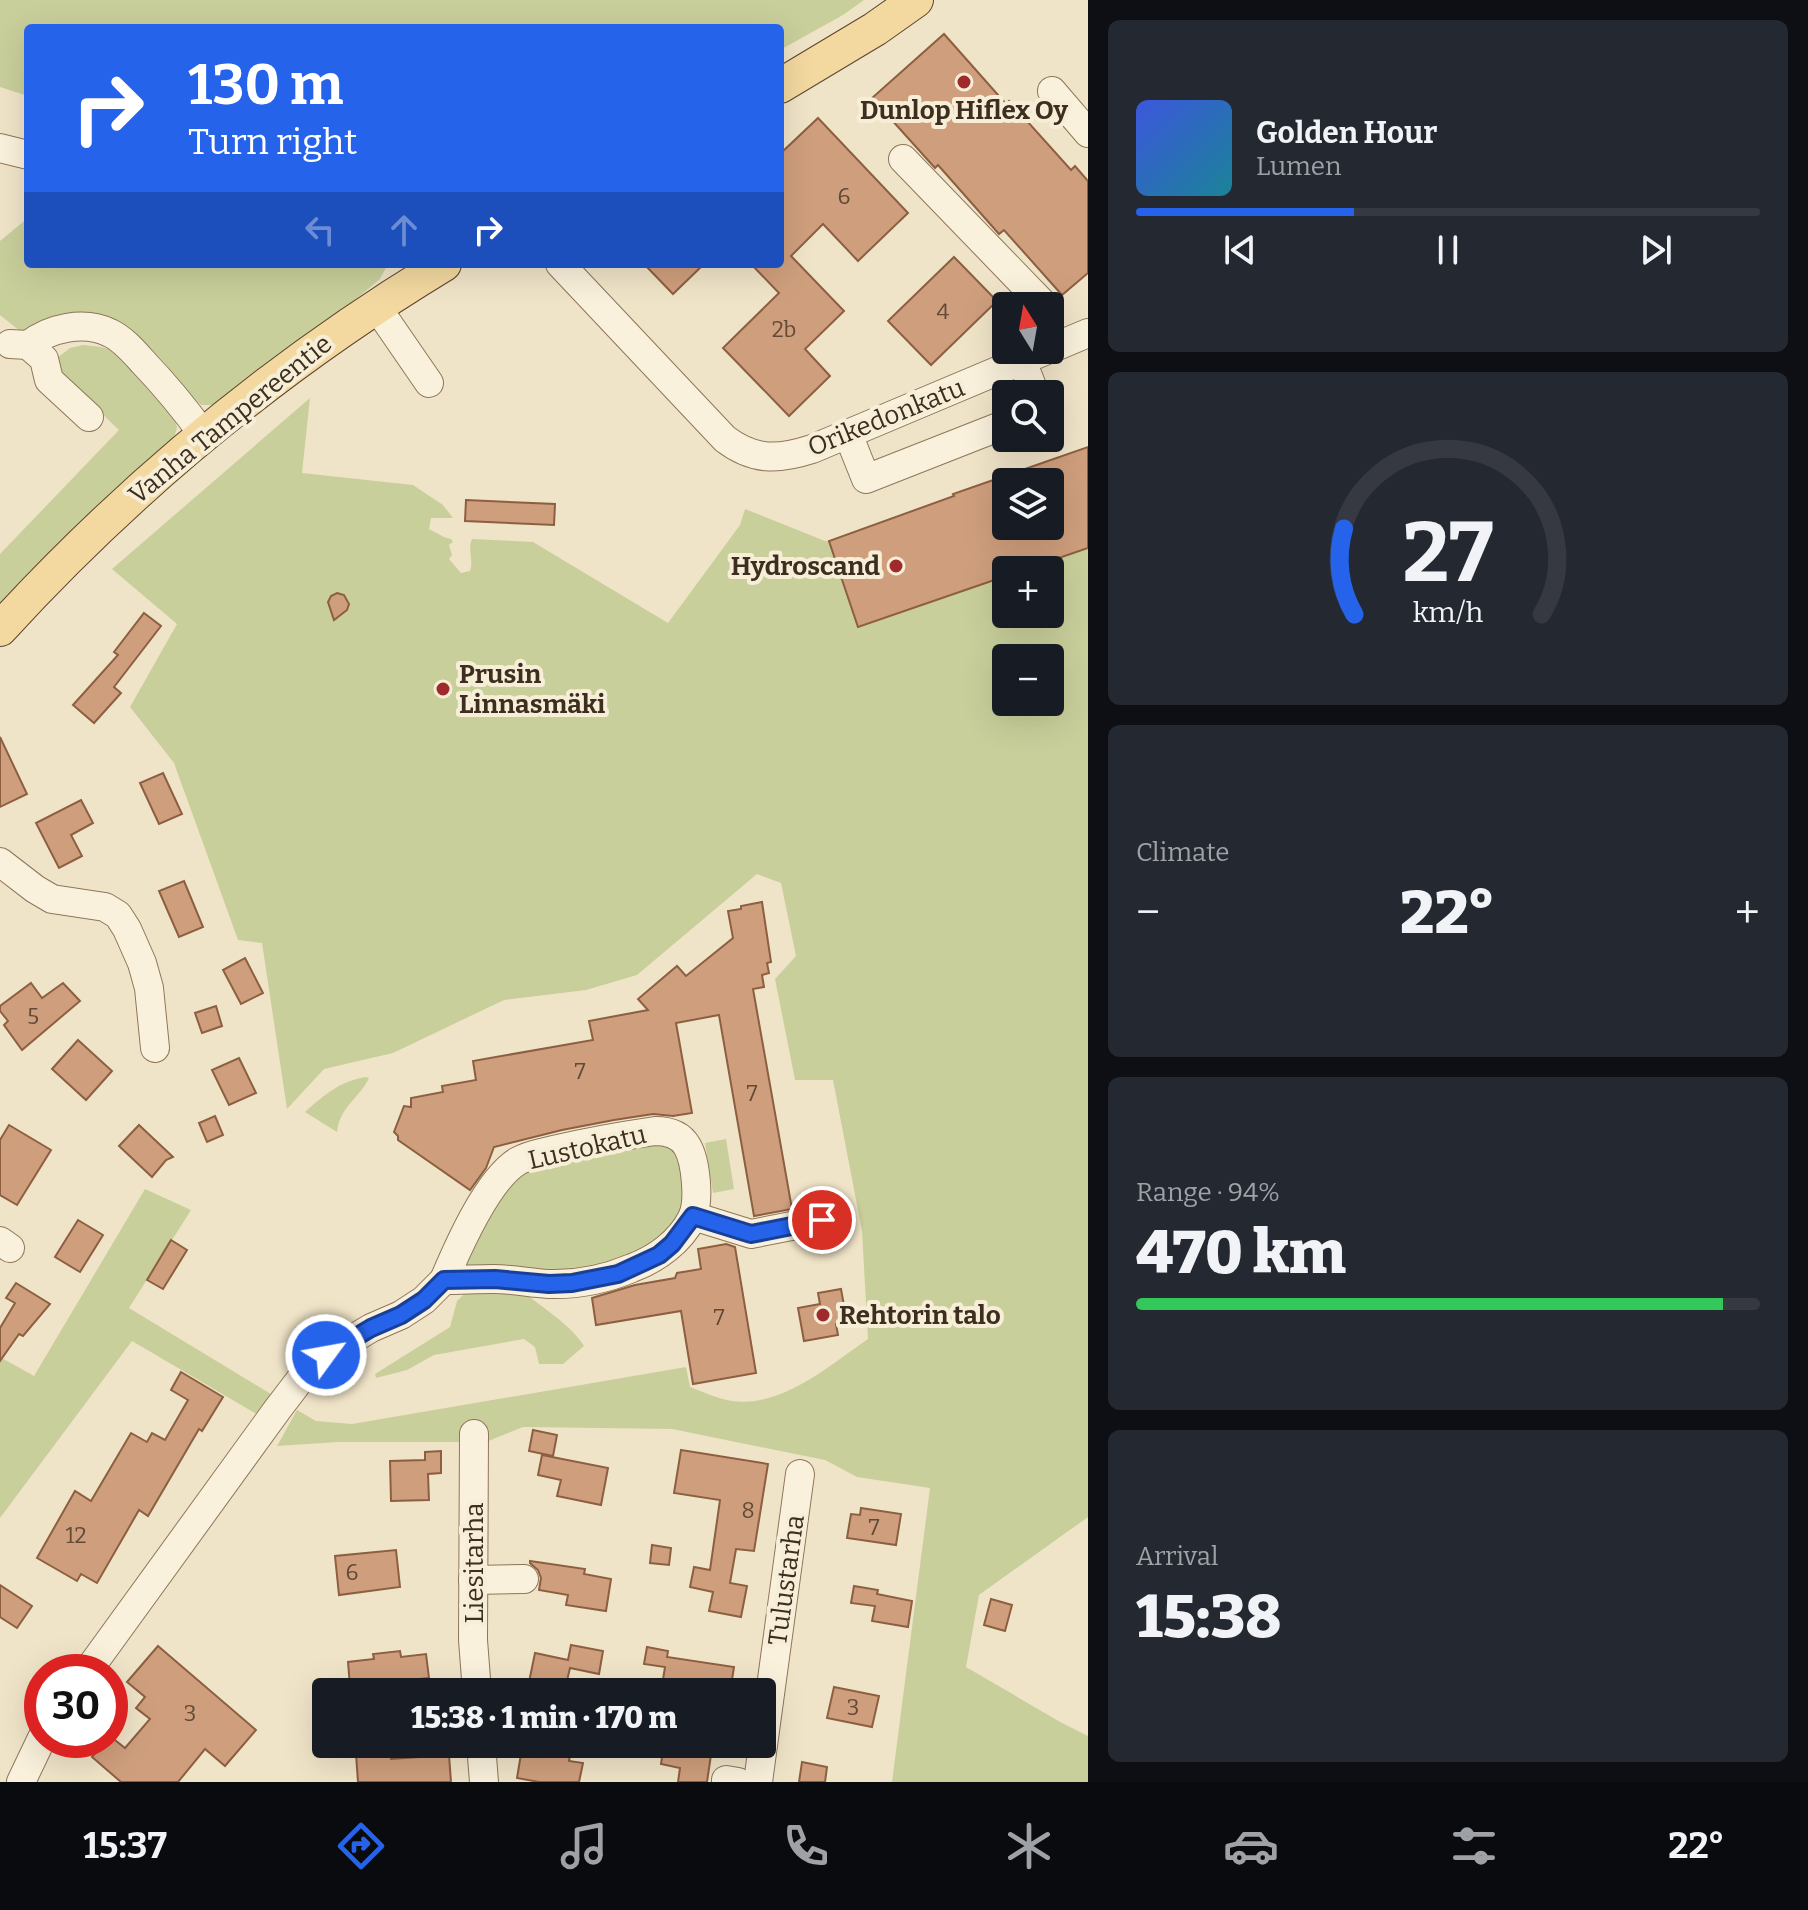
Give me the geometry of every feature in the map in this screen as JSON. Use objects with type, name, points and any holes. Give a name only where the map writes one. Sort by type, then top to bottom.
[{"type":"main road","points":[[784,84],[875,29],[916,0]]},
{"type":"main road","name":"Vanha Tampereentie","points":[[0,629],[120,507],[203,434],[376,306],[438,268]]},
{"type":"street","points":[[1052,91],[1088,133]]},
{"type":"street","points":[[0,148],[24,154]]},
{"type":"street","points":[[903,159],[1031,292]]},
{"type":"street","name":"Orikedonkatu","points":[[564,268],[725,439],[759,457],[795,455],[1014,364]]},
{"type":"street","points":[[376,306],[429,383]]},
{"type":"street","points":[[1064,322],[1082,335]]},
{"type":"street","points":[[89,417],[49,380],[27,349],[39,336],[68,327],[90,327],[111,333],[132,350],[177,399],[203,434]]},
{"type":"street","points":[[848,434],[866,479],[992,430]]},
{"type":"street","points":[[0,862],[52,899],[105,907],[118,915],[142,963],[149,988],[155,1048]]},
{"type":"street","name":"Lustokatu","points":[[100,1654],[309,1368],[349,1340],[424,1300],[444,1280],[470,1224],[502,1174],[518,1161],[538,1153],[635,1134],[668,1131],[687,1145],[692,1159],[697,1202],[693,1216]]},
{"type":"street","points":[[444,1280],[495,1279],[549,1284],[618,1274],[659,1255],[678,1237],[693,1216],[751,1234],[822,1220]]},
{"type":"street","name":"Liesitarha","points":[[469,1449],[476,1678]]},
{"type":"street","name":"Tulustarha","points":[[758,1782],[800,1474]]},
{"type":"street","points":[[473,1580],[524,1579]]},
{"type":"street","points":[[21,1782],[32,1758]]},
{"type":"street","points":[[482,1758],[484,1782]]},
{"type":"green space","points":[[0,0],[864,0],[784,48],[784,24],[24,24],[24,95],[0,87]]},
{"type":"green space","points":[[24,221],[24,268],[386,268],[380,279],[337,315],[216,405],[201,405],[141,340],[26,336],[0,315],[0,241]]},
{"type":"green space","points":[[83,345],[109,349],[136,370],[175,418],[177,428],[174,438],[0,606],[0,554],[119,430],[58,372],[57,358],[70,348]]},
{"type":"green space","points":[[310,398],[302,473],[413,485],[443,505],[453,518],[431,518],[429,529],[451,539],[452,555],[449,559],[461,573],[470,571],[472,539],[533,542],[668,623],[740,525],[745,509],[829,541],[859,627],[992,581],[992,628],[1064,628],[1064,556],[1088,548],[1088,1517],[979,1595],[966,1667],[1088,1736],[1088,1782],[892,1782],[930,1488],[857,1477],[825,1460],[672,1429],[523,1427],[486,1442],[338,1442],[277,1446],[297,1410],[316,1421],[352,1424],[686,1367],[690,1387],[711,1395],[732,1401],[769,1398],[821,1372],[868,1339],[862,1231],[833,1080],[795,1080],[775,979],[796,956],[781,883],[757,874],[637,975],[586,990],[504,1000],[393,1053],[324,1069],[287,1109],[262,943],[238,940],[174,763],[130,707],[177,624],[112,569]]},
{"type":"green space","points":[[369,1078],[346,1109],[337,1132],[305,1112],[340,1085]]},
{"type":"green space","points":[[659,1139],[680,1152],[685,1217],[660,1244],[567,1276],[463,1271],[479,1226],[501,1196],[531,1166]]},
{"type":"green space","points":[[726,1139],[734,1189],[713,1193],[705,1143]]},
{"type":"green space","points":[[145,1189],[191,1210],[129,1308],[271,1394],[258,1415],[132,1341],[0,1518],[0,1357],[34,1376]]},
{"type":"green space","points":[[521,1289],[563,1323],[584,1346],[563,1364],[539,1364],[535,1347],[524,1339],[434,1355],[407,1370],[376,1378],[375,1374],[450,1327],[457,1301],[464,1294]]},
{"type":"building","points":[[944,34],[1006,104],[1009,101],[1071,170],[1075,166],[1088,181],[1088,273],[1064,293],[1059,292],[1004,230],[999,234],[938,165],[935,168],[872,98]]},
{"type":"building","points":[[818,118],[908,213],[858,261],[823,224],[791,256],[844,311],[805,349],[830,376],[789,416],[723,348],[779,293],[755,268],[784,268],[784,150]]},
{"type":"building","points":[[954,257],[992,296],[992,306],[931,365],[888,321]]},
{"type":"building","points":[[648,268],[700,268],[673,294]]},
{"type":"building","points":[[1088,447],[1088,548],[1064,556],[992,556],[992,581],[858,627],[829,541],[992,480],[992,540],[1064,540],[1064,468],[1028,468]]},
{"type":"building","points":[[466,500],[555,504],[554,525],[465,521]]},
{"type":"building","points":[[337,593],[344,595],[349,604],[347,610],[334,620],[328,602]]},
{"type":"building","points":[[144,613],[161,626],[114,687],[121,693],[94,723],[73,705],[118,655],[114,652]]},
{"type":"building","points":[[0,737],[27,794],[0,807]]},
{"type":"building","points":[[163,773],[182,814],[159,824],[140,783]]},
{"type":"building","points":[[81,800],[93,823],[71,835],[82,856],[59,868],[36,823]]},
{"type":"building","points":[[184,881],[203,927],[179,937],[159,891]]},
{"type":"building","points":[[762,902],[771,962],[767,963],[769,973],[762,975],[764,987],[753,989],[792,1209],[754,1216],[719,1015],[676,1023],[692,1113],[673,1116],[653,1114],[614,1120],[494,1147],[486,1168],[470,1190],[398,1140],[394,1132],[404,1106],[411,1107],[411,1098],[443,1092],[442,1086],[476,1080],[473,1061],[593,1040],[589,1021],[648,1010],[638,999],[677,966],[686,976],[733,938],[728,911]]},
{"type":"building","points":[[245,958],[263,993],[241,1004],[223,970]]},
{"type":"building","points":[[31,983],[42,998],[63,983],[80,1001],[22,1050],[4,1025],[8,1021],[0,1006]]},
{"type":"building","points":[[216,1006],[222,1026],[202,1033],[195,1013]]},
{"type":"building","points":[[78,1040],[112,1071],[86,1100],[52,1069]]},
{"type":"building","points":[[239,1058],[256,1093],[229,1105],[212,1070]]},
{"type":"building","points":[[215,1116],[223,1135],[207,1142],[199,1123]]},
{"type":"building","points":[[9,1125],[51,1150],[17,1205],[0,1195],[0,1140]]},
{"type":"building","points":[[139,1125],[173,1157],[166,1160],[152,1177],[119,1146]]},
{"type":"building","points":[[78,1220],[103,1235],[80,1272],[55,1257]]},
{"type":"building","points":[[171,1240],[187,1250],[163,1289],[147,1280]]},
{"type":"building","points":[[726,1244],[735,1247],[756,1373],[693,1384],[681,1311],[596,1325],[592,1298],[701,1269],[698,1249]]},
{"type":"building","points":[[16,1283],[50,1304],[23,1336],[19,1334],[0,1361],[0,1328],[15,1303],[6,1298]]},
{"type":"building","name":"Rehtorin talo","points":[[841,1289],[847,1322],[836,1324],[838,1335],[804,1341],[798,1308],[820,1304],[818,1293]]},
{"type":"building","points":[[181,1372],[223,1397],[202,1431],[199,1429],[148,1516],[139,1510],[97,1583],[81,1574],[77,1581],[37,1558],[75,1491],[91,1501],[131,1433],[147,1442],[152,1433],[165,1440],[188,1400],[171,1390]]},
{"type":"building","points":[[533,1430],[557,1435],[553,1456],[529,1451]]},
{"type":"building","points":[[681,1450],[768,1464],[754,1551],[736,1549],[730,1583],[747,1586],[741,1617],[709,1611],[713,1592],[690,1587],[694,1567],[710,1570],[720,1500],[674,1493]]},
{"type":"building","points":[[441,1451],[441,1473],[428,1474],[429,1500],[391,1501],[390,1461],[425,1460],[425,1452]]},
{"type":"building","points":[[542,1455],[608,1468],[601,1505],[557,1496],[561,1480],[538,1475]]},
{"type":"building","points":[[861,1508],[901,1514],[896,1545],[847,1538],[851,1514],[860,1515]]},
{"type":"building","points":[[652,1545],[671,1548],[669,1565],[650,1563]]},
{"type":"building","points":[[396,1550],[400,1587],[339,1595],[335,1556]]},
{"type":"building","points":[[530,1561],[585,1569],[584,1574],[611,1579],[606,1611],[566,1605],[568,1595],[539,1590],[541,1578]]},
{"type":"building","points":[[0,1585],[32,1606],[17,1628],[0,1617]]},
{"type":"building","points":[[854,1586],[912,1601],[908,1627],[872,1621],[875,1606],[851,1603]]},
{"type":"building","points":[[991,1599],[1012,1605],[1005,1631],[984,1625]]},
{"type":"building","points":[[571,1645],[603,1651],[599,1674],[570,1668],[568,1678],[530,1678],[535,1653],[568,1660]]},
{"type":"building","points":[[158,1646],[256,1730],[225,1766],[205,1749],[178,1782],[121,1782],[93,1758],[128,1758],[128,1745],[150,1719],[136,1708],[145,1697],[128,1681]]},
{"type":"building","points":[[647,1647],[668,1651],[667,1657],[734,1667],[732,1678],[663,1678],[665,1667],[644,1664]]},
{"type":"building","points":[[400,1651],[401,1657],[426,1654],[429,1678],[349,1678],[348,1662],[374,1659],[373,1654]]},
{"type":"building","points":[[834,1687],[879,1696],[872,1727],[827,1718]]},
{"type":"building","points":[[356,1758],[449,1758],[451,1782],[358,1782]]},
{"type":"building","points":[[520,1758],[570,1758],[569,1761],[583,1763],[579,1782],[539,1782],[517,1778]]},
{"type":"building","points":[[662,1758],[711,1758],[707,1782],[678,1782],[680,1768],[661,1764]]},
{"type":"building","points":[[802,1762],[827,1767],[825,1782],[799,1782]]},
{"type":"place","name":"Dunlop Hiflex Oy","points":[[964,82]]},
{"type":"place","name":"Hydroscand","points":[[896,566]]},
{"type":"place","name":"Prusin Linnasmäki","points":[[443,689]]},
{"type":"place","name":"Rehtorin talo","points":[[823,1315]]},
{"type":"route","points":[[326,1355],[371,1328],[401,1315],[424,1300],[444,1280],[495,1279],[549,1284],[599,1279],[636,1267],[659,1255],[672,1244],[693,1216],[751,1234],[822,1220]]}]
